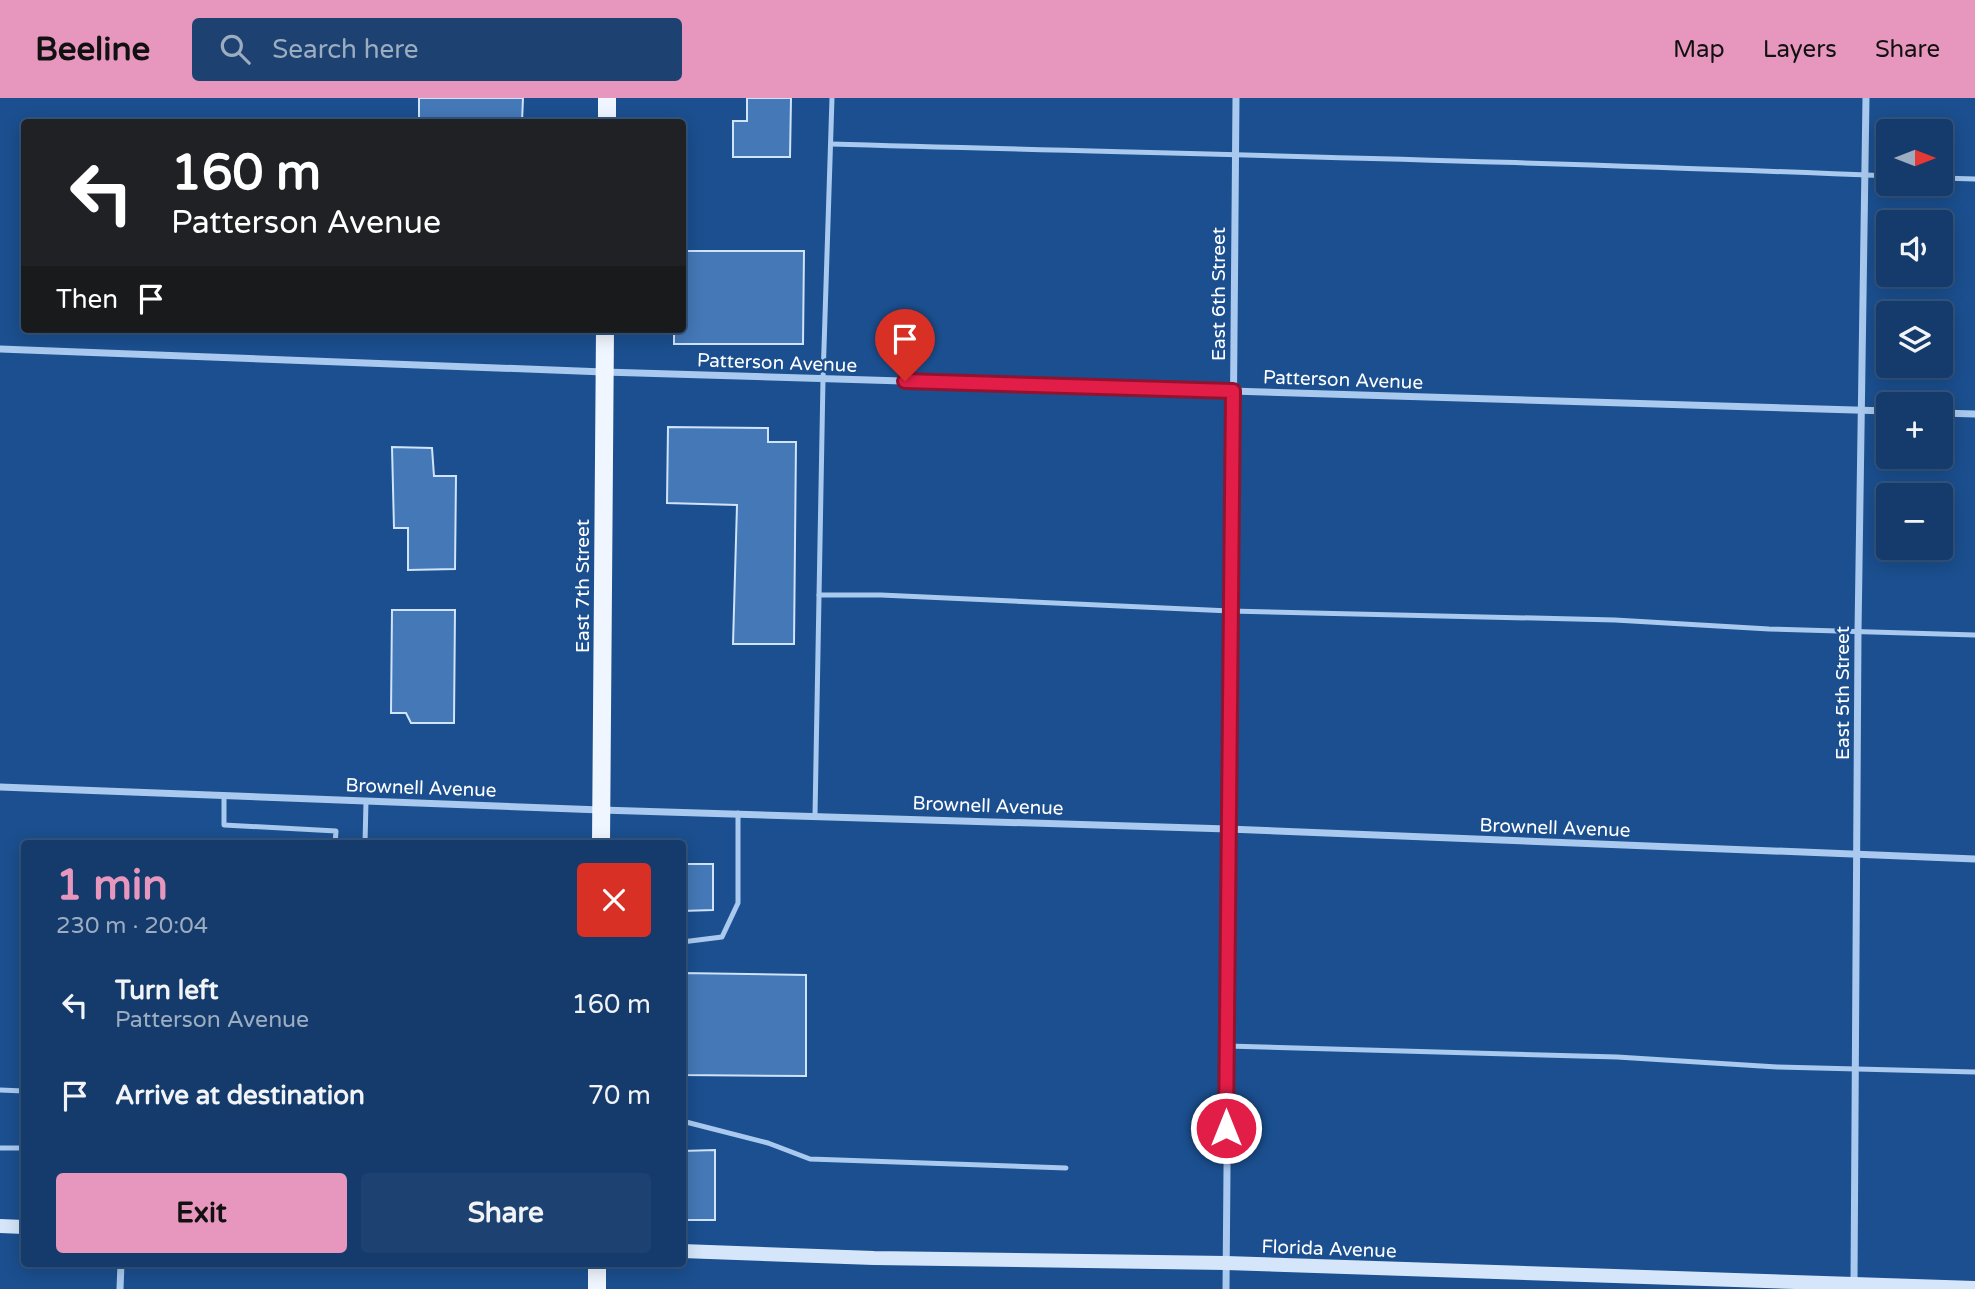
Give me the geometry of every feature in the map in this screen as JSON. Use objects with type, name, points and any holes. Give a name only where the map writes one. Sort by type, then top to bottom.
[{"type":"main road","points":[[607,98],[607,119]]},
{"type":"main road","name":"East 7th Street","points":[[601,840],[604,333]]},
{"type":"main road","points":[[597,1267],[597,1289]]},
{"type":"street","name":"East 6th Street","points":[[1226,1289],[1236,98]]},
{"type":"street","name":"East 5th Street","points":[[1854,1287],[1858,632],[1866,98]]},
{"type":"street","name":"Patterson Avenue","points":[[0,349],[604,372],[1876,411]]},
{"type":"street","points":[[1953,413],[1975,414]]},
{"type":"street","name":"Brownell Avenue","points":[[0,787],[601,810],[1228,829],[1975,859]]},
{"type":"street","points":[[0,1226],[21,1227]]},
{"type":"street","name":"Florida Avenue","points":[[686,1251],[888,1258],[1226,1263],[1854,1287],[1975,1288]]},
{"type":"street","points":[[120,1289],[121,1267]]},
{"type":"lane","points":[[815,816],[823,379],[832,98]]},
{"type":"lane","points":[[831,144],[1235,156],[1525,161],[1876,176]]},
{"type":"lane","points":[[1953,178],[1975,179]]},
{"type":"lane","points":[[819,595],[881,595],[1230,611],[1615,620],[1975,635]]},
{"type":"lane","points":[[224,795],[224,825],[335,831],[335,840]]},
{"type":"lane","points":[[365,840],[366,801]]},
{"type":"lane","points":[[686,942],[722,937],[738,903],[738,813]]},
{"type":"lane","points":[[1227,1046],[1617,1057],[1975,1072]]},
{"type":"lane","points":[[0,1090],[21,1091]]},
{"type":"lane","points":[[686,1122],[768,1143],[810,1159],[1066,1168]]},
{"type":"lane","points":[[0,1148],[21,1148]]},
{"type":"building","points":[[419,98],[523,98],[522,119],[419,119]]},
{"type":"building","points":[[747,98],[791,98],[790,157],[733,157],[733,121],[747,121]]},
{"type":"building","points":[[686,251],[804,251],[803,344],[674,344],[674,333],[686,333]]},
{"type":"building","points":[[668,427],[768,428],[768,442],[796,442],[794,644],[733,644],[737,505],[667,503]]},
{"type":"building","points":[[392,447],[432,448],[434,476],[456,476],[455,569],[408,570],[408,528],[394,528]]},
{"type":"building","points":[[392,610],[455,610],[454,723],[411,723],[406,713],[391,713]]},
{"type":"building","points":[[686,864],[713,864],[713,910],[686,911]]},
{"type":"building","points":[[686,973],[806,975],[806,1076],[686,1075]]},
{"type":"building","points":[[715,1150],[715,1220],[686,1220],[686,1151]]},
{"type":"route","points":[[905,381],[1233,391],[1226,1128]]}]
